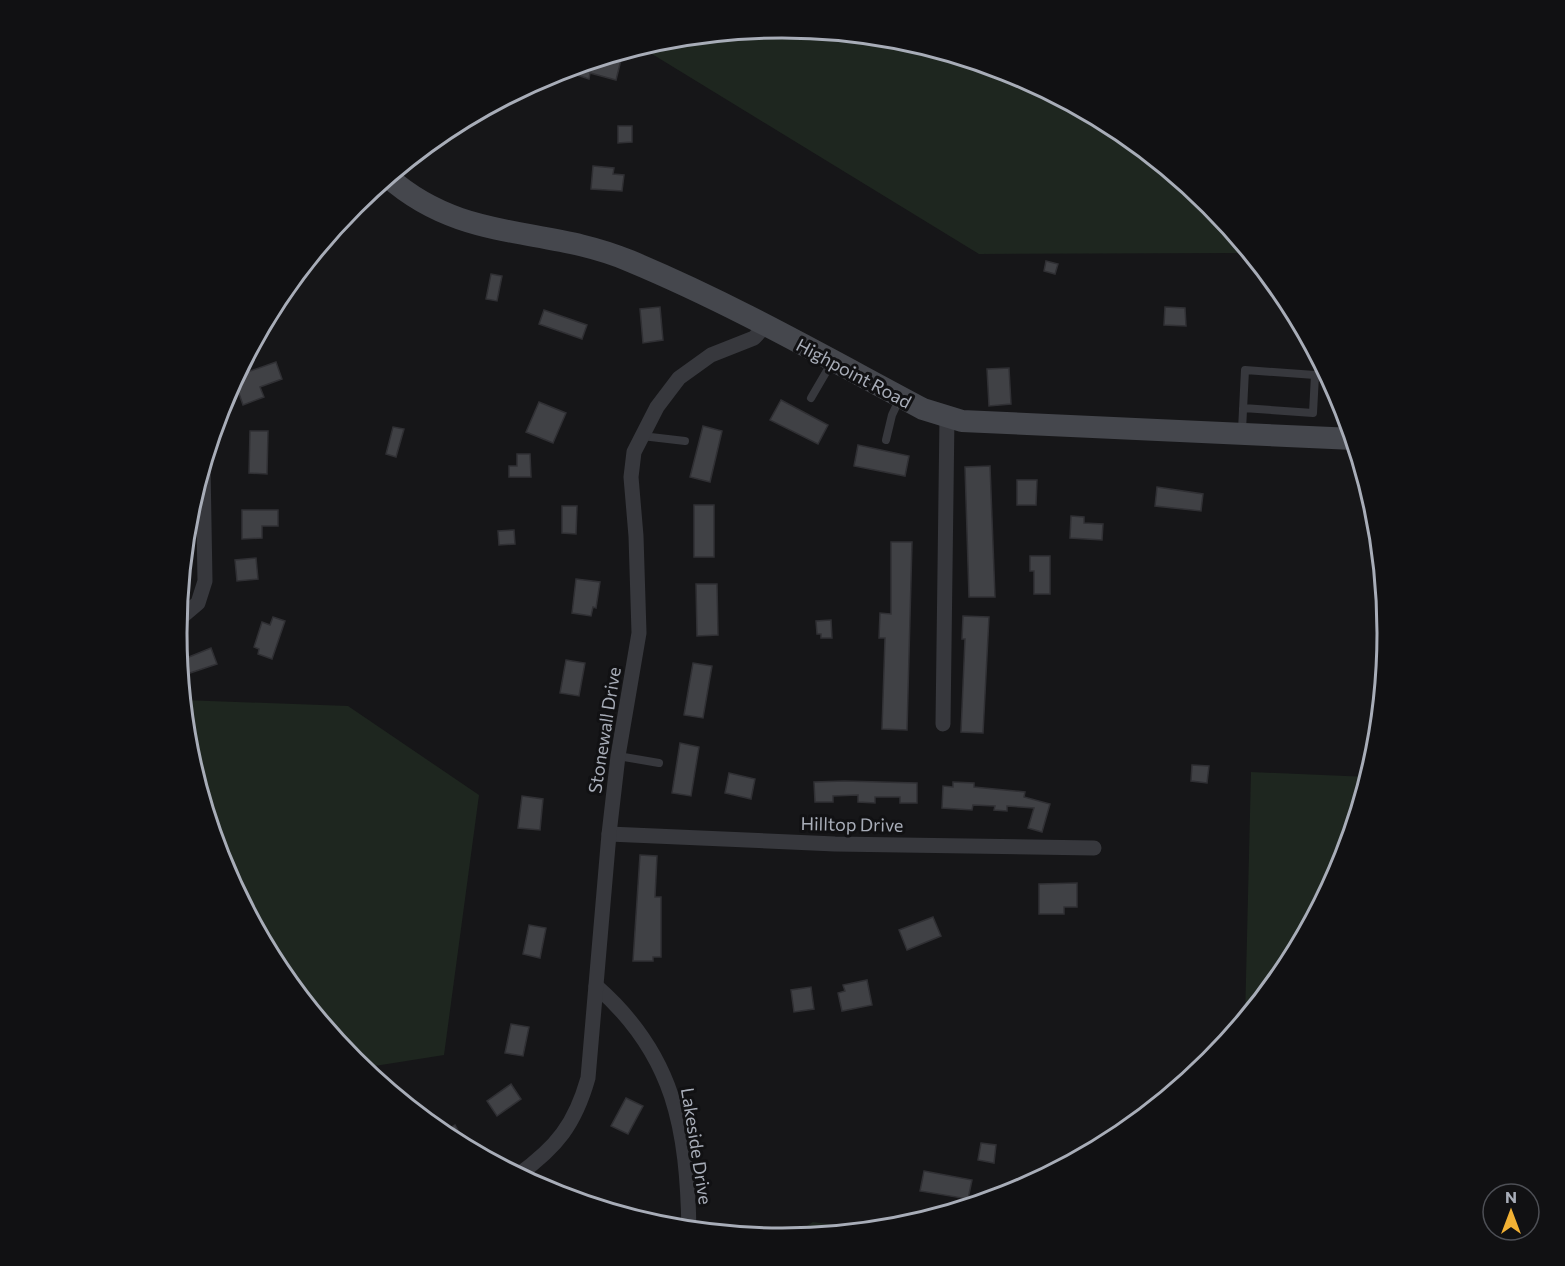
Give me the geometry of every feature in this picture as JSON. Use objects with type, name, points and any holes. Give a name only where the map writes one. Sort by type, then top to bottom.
[{"type":"street","name":"Highpoint Road","points":[[394,182],[434,210],[467,223],[593,249],[628,260],[765,326],[923,409],[962,421],[1345,438]]},
{"type":"street","name":"Stonewall Drive","points":[[524,1169],[559,1138],[579,1109],[588,1078],[609,834],[618,756],[639,633],[636,536],[631,477],[634,452],[657,407],[679,378],[711,355],[753,338],[765,326]]},
{"type":"street","points":[[943,724],[947,416]]},
{"type":"street","points":[[188,612],[198,603],[205,581],[203,494]]},
{"type":"street","name":"Hilltop Drive","points":[[609,834],[835,844],[1094,848]]},
{"type":"street","name":"Lakeside Drive","points":[[596,986],[621,1008],[642,1034],[661,1066],[673,1097],[688,1188],[689,1221]]},
{"type":"lane","points":[[812,398],[832,361]]},
{"type":"lane","points":[[1242,432],[1243,408],[1245,370],[1315,375],[1314,413],[1243,408]]},
{"type":"lane","points":[[886,440],[892,415],[901,397]]},
{"type":"lane","points":[[642,436],[685,441]]},
{"type":"lane","points":[[618,756],[659,763]]},
{"type":"shaded area","points":[[744,39],[821,39],[899,49],[974,69],[1046,99],[1113,138],[1175,185],[1204,212],[1239,251],[1239,253],[979,254],[650,53]]},
{"type":"shaded area","points":[[191,700],[348,706],[479,795],[444,1055],[374,1066],[335,1026],[287,964],[248,896],[232,861],[207,787],[198,749]]},
{"type":"shaded area","points":[[1251,772],[1360,777],[1333,861],[1317,896],[1278,964],[1245,1008]]},
{"type":"shaded area","points":[[813,1222],[837,1225],[821,1227],[805,1227]]},
{"type":"building","points":[[621,60],[616,80],[590,73],[589,79],[577,75]]},
{"type":"building","points":[[618,126],[632,126],[632,142],[618,143]]},
{"type":"building","points":[[593,166],[614,168],[613,174],[624,175],[622,191],[591,189]]},
{"type":"building","points":[[1046,261],[1058,264],[1055,274],[1044,271]]},
{"type":"building","points":[[491,274],[502,276],[497,301],[486,299]]},
{"type":"building","points":[[660,307],[663,340],[643,343],[640,309]]},
{"type":"building","points":[[1165,307],[1185,308],[1186,326],[1164,325]]},
{"type":"building","points":[[544,310],[587,325],[582,339],[539,324]]},
{"type":"building","points":[[276,362],[282,379],[260,387],[264,397],[243,405],[238,391],[247,372]]},
{"type":"building","points":[[1009,368],[1011,404],[989,406],[987,369]]},
{"type":"building","points":[[781,400],[828,425],[818,444],[770,420]]},
{"type":"building","points":[[539,402],[566,413],[553,443],[526,432]]},
{"type":"building","points":[[703,426],[722,431],[710,482],[690,477]]},
{"type":"building","points":[[393,427],[404,429],[396,457],[386,454]]},
{"type":"building","points":[[250,431],[268,431],[267,474],[249,473]]},
{"type":"building","points":[[858,445],[909,456],[905,476],[854,466]]},
{"type":"building","points":[[517,454],[530,454],[531,477],[509,477],[509,466],[517,466]]},
{"type":"building","points":[[990,466],[995,597],[969,597],[965,467]]},
{"type":"building","points":[[1017,480],[1037,480],[1036,505],[1017,505]]},
{"type":"building","points":[[1157,487],[1203,494],[1201,511],[1155,506]]},
{"type":"building","points":[[694,505],[714,505],[714,557],[694,557]]},
{"type":"building","points":[[562,506],[577,506],[576,534],[562,533]]},
{"type":"building","points":[[242,510],[278,510],[278,526],[262,526],[262,538],[242,539]]},
{"type":"building","points":[[1071,516],[1084,517],[1084,523],[1103,524],[1102,540],[1070,538]]},
{"type":"building","points":[[514,530],[515,544],[499,545],[498,531]]},
{"type":"building","points":[[891,542],[912,542],[907,730],[882,729],[885,638],[879,638],[880,613],[891,614]]},
{"type":"building","points":[[1030,556],[1050,556],[1050,594],[1034,594],[1034,571],[1030,571]]},
{"type":"building","points":[[256,558],[258,579],[237,581],[235,560]]},
{"type":"building","points":[[576,579],[600,582],[596,608],[593,607],[591,616],[572,613]]},
{"type":"building","points":[[696,584],[717,584],[718,635],[697,636]]},
{"type":"building","points":[[963,616],[989,617],[983,733],[961,732],[965,639],[962,639]]},
{"type":"building","points":[[273,617],[285,621],[272,659],[258,654],[259,649],[254,647],[262,622],[270,625]]},
{"type":"building","points":[[831,620],[832,638],[821,638],[821,634],[817,634],[816,621]]},
{"type":"building","points":[[211,648],[217,664],[188,674],[188,657]]},
{"type":"building","points":[[566,660],[585,663],[579,696],[560,693]]},
{"type":"building","points":[[693,663],[712,666],[703,718],[684,715]]},
{"type":"building","points":[[680,743],[699,747],[691,796],[672,793]]},
{"type":"building","points":[[1192,765],[1209,766],[1207,783],[1191,781]]},
{"type":"building","points":[[729,773],[755,779],[751,799],[725,793]]},
{"type":"building","points":[[814,782],[917,783],[917,803],[900,803],[900,797],[875,797],[875,803],[858,802],[858,795],[833,796],[833,802],[815,802]]},
{"type":"building","points":[[953,782],[974,783],[974,787],[1025,792],[1024,797],[1050,804],[1042,832],[1028,828],[1034,808],[1007,806],[1007,811],[994,810],[995,806],[973,805],[972,810],[942,808],[943,786],[953,787]]},
{"type":"building","points":[[522,796],[543,799],[540,830],[518,828]]},
{"type":"building","points":[[640,855],[657,856],[655,897],[661,897],[661,957],[653,957],[653,961],[633,961]]},
{"type":"building","points":[[1077,883],[1077,907],[1064,907],[1064,914],[1039,914],[1039,884]]},
{"type":"building","points":[[933,917],[941,936],[907,950],[899,930]]},
{"type":"building","points":[[529,925],[546,928],[540,958],[523,954]]},
{"type":"building","points":[[867,980],[872,1005],[842,1011],[838,993],[845,991],[843,985]]},
{"type":"building","points":[[811,987],[814,1009],[794,1012],[791,990]]},
{"type":"building","points":[[511,1024],[529,1027],[523,1056],[505,1053]]},
{"type":"building","points":[[511,1084],[521,1099],[497,1116],[487,1101]]},
{"type":"building","points":[[626,1098],[643,1106],[628,1134],[611,1126]]},
{"type":"building","points":[[981,1143],[996,1145],[994,1163],[978,1160]]},
{"type":"building","points":[[924,1171],[972,1180],[968,1199],[920,1191]]}]
